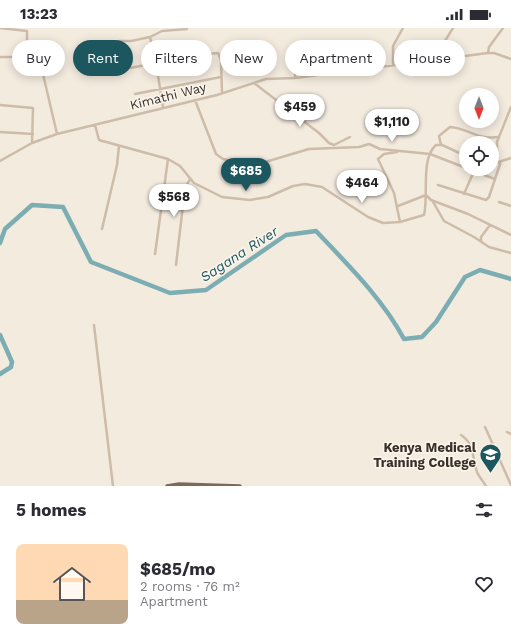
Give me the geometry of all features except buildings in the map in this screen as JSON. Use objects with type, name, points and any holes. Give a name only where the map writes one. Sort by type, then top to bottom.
[{"type":"main road","points":[[167,486],[180,484],[240,486]]},
{"type":"street","points":[[0,28],[27,31],[27,40]]},
{"type":"street","points":[[127,40],[150,37],[162,31],[187,28]]},
{"type":"street","points":[[393,65],[393,46],[403,28]]},
{"type":"street","points":[[446,40],[453,28]]},
{"type":"street","points":[[488,53],[489,47],[503,28]]},
{"type":"street","points":[[212,54],[218,53],[221,60],[222,93]]},
{"type":"street","name":"Kimathi Way","points":[[465,56],[494,53],[511,59]]},
{"type":"street","points":[[0,57],[12,57]]},
{"type":"street","name":"Kimathi Way","points":[[0,161],[32,143],[57,134],[222,93],[266,79],[295,78],[393,65]]},
{"type":"street","points":[[44,76],[57,134]]},
{"type":"street","points":[[158,76],[163,107]]},
{"type":"street","points":[[135,94],[221,77]]},
{"type":"street","points":[[254,82],[319,133],[329,143],[334,145],[350,137]]},
{"type":"street","points":[[195,100],[216,154],[226,160],[255,165],[309,149],[359,147],[369,144],[380,149],[430,154],[459,166]]},
{"type":"street","points":[[0,105],[33,108],[32,143]]},
{"type":"street","points":[[498,136],[511,106]]},
{"type":"street","points":[[96,125],[99,140],[168,159],[180,166],[190,179],[217,195],[250,200],[268,197],[293,186],[310,184],[322,187],[379,222],[400,222],[424,215],[426,177],[430,154],[433,148],[440,144]]},
{"type":"street","points":[[440,144],[439,136],[450,127],[460,129],[477,136]]},
{"type":"street","points":[[0,132],[33,134]]},
{"type":"street","points":[[440,144],[459,153]]},
{"type":"street","points":[[102,229],[117,165],[119,146]]},
{"type":"street","points":[[400,222],[398,206],[378,159],[384,154],[401,151]]},
{"type":"street","points":[[438,185],[486,200],[489,197],[501,161],[511,158]]},
{"type":"street","points":[[155,254],[168,159]]},
{"type":"street","points":[[464,194],[472,176]]},
{"type":"street","points":[[487,176],[495,179]]},
{"type":"street","points":[[176,265],[185,188],[190,179]]},
{"type":"street","points":[[398,206],[426,195]]},
{"type":"street","points":[[426,195],[431,200],[444,221],[493,249],[511,253]]},
{"type":"street","points":[[431,200],[511,235]]},
{"type":"street","points":[[499,202],[511,206]]},
{"type":"street","points":[[482,242],[481,237],[490,225]]},
{"type":"street","points":[[94,325],[113,486]]},
{"type":"street","points":[[485,427],[511,485]]},
{"type":"street","points":[[507,432],[511,434]]},
{"type":"street","points":[[461,435],[468,439],[474,452],[476,470],[486,486]]},
{"type":"waterway","name":"Sagana River","points":[[0,243],[5,229],[32,205],[63,207],[91,262],[170,293],[206,290],[286,235],[316,231],[375,296],[404,339],[422,337],[436,322],[465,277],[480,270],[511,279]]},
{"type":"waterway","name":"Sagana River","points":[[0,335],[12,362],[11,367],[0,374]]},
{"type":"place","name":"Kenya Medical Training College","points":[[491,474]]}]
